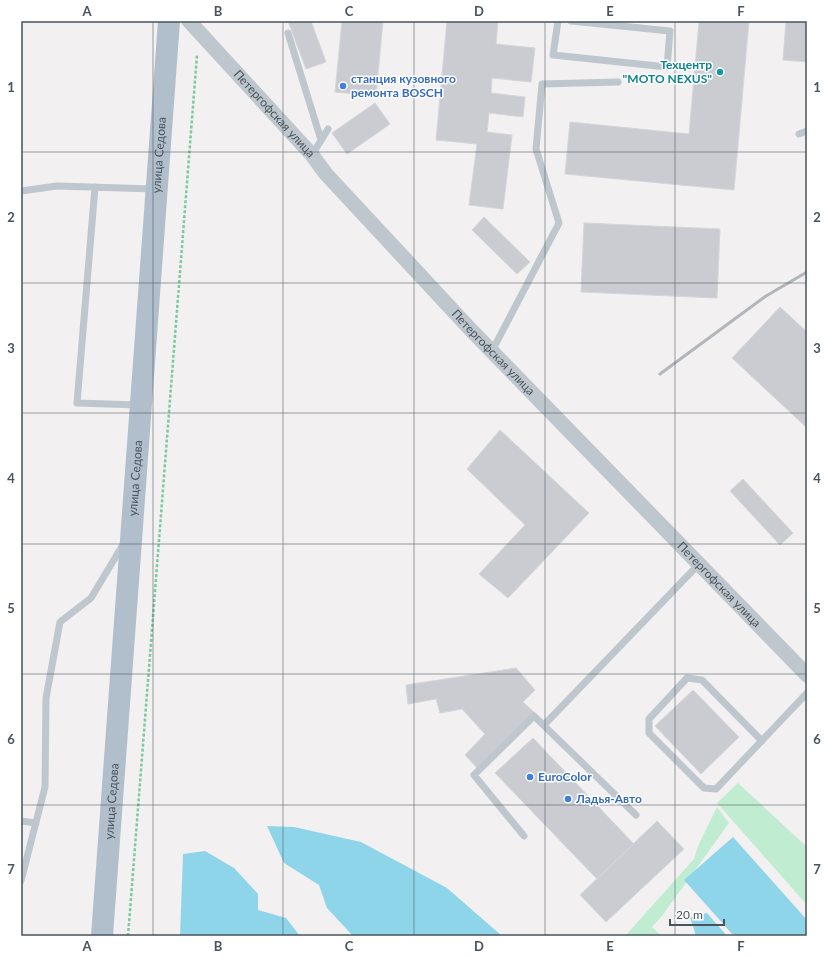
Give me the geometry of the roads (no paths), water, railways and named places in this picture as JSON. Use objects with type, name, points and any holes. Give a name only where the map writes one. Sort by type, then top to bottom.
[{"type":"main road","name":"улица Седова","points":[[102,936],[169,21]]},
{"type":"street","name":"Петергофская улица","points":[[189,21],[312,155],[326,174],[492,351],[807,675]]},
{"type":"lane","points":[[558,21],[554,55],[667,67],[670,31],[571,21]]},
{"type":"lane","points":[[288,33],[321,140]]},
{"type":"lane","points":[[492,351],[559,223],[536,148],[542,84],[618,82]]},
{"type":"lane","points":[[312,155],[328,130]]},
{"type":"lane","points":[[799,134],[807,131]]},
{"type":"lane","points":[[21,191],[57,186],[156,189]]},
{"type":"lane","points":[[95,187],[78,402],[140,405]]},
{"type":"lane","points":[[21,881],[45,787],[46,698],[60,622],[91,598],[131,531]]},
{"type":"lane","points":[[544,724],[699,564]]},
{"type":"lane","points":[[762,741],[702,680],[687,678],[649,719],[649,733],[704,788],[716,789],[807,693]]},
{"type":"lane","points":[[524,836],[474,775],[534,716],[544,724],[636,815]]},
{"type":"lane","points":[[21,821],[36,823]]},
{"type":"water","points":[[267,826],[294,827],[361,842],[447,888],[502,936],[353,936],[327,908],[319,885],[284,863]]},
{"type":"water","points":[[733,837],[807,920],[807,936],[734,936],[684,880]]},
{"type":"water","points":[[205,851],[234,868],[258,894],[258,910],[286,918],[300,936],[180,936],[183,854]]},
{"type":"water","points":[[707,913],[727,936],[696,936],[690,917]]},
{"type":"railway","points":[[660,374],[766,296],[807,272]]},
{"type":"place","name":"Техцентр \"MOTO NEXUS\"","points":[[720,72]]},
{"type":"place","name":"станция кузовного ремонта BOSCH","points":[[343,86]]},
{"type":"place","name":"EuroColor","points":[[530,777]]},
{"type":"place","name":"Ладья-Авто","points":[[568,799]]}]
